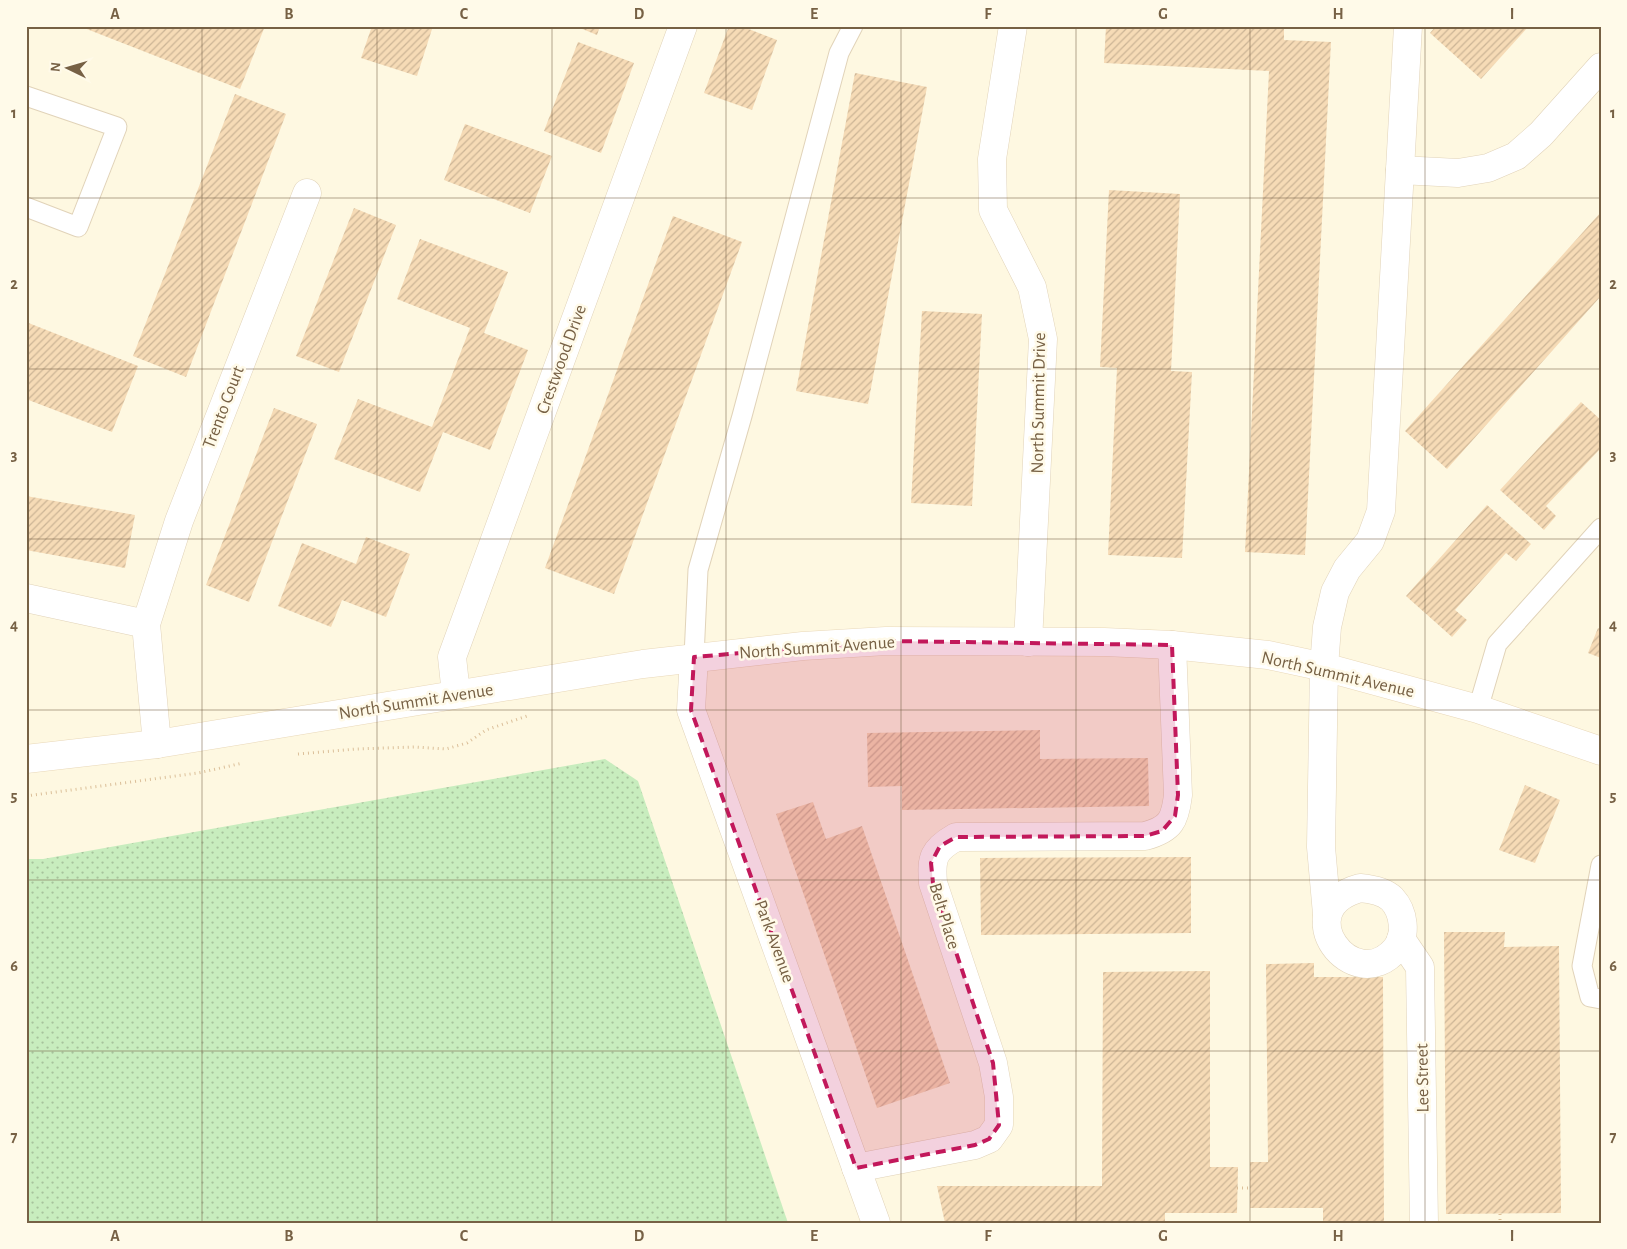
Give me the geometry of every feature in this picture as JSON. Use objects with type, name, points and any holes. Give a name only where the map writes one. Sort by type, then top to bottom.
[{"type":"street","name":"Crestwood Drive","points":[[456,694],[452,657],[683,26]]},
{"type":"street","name":"North Summit Drive","points":[[1012,26],[992,159],[993,210],[1032,287],[1043,339],[1028,642]]},
{"type":"street","points":[[1327,914],[1337,898],[1347,892],[1360,888],[1381,892],[1392,899],[1402,916],[1401,940],[1388,957],[1371,963],[1358,963],[1337,951],[1330,941],[1327,914],[1321,847],[1324,667],[1327,627],[1335,592],[1347,569],[1370,541],[1382,511],[1408,26]]},
{"type":"street","points":[[1400,170],[1458,173],[1488,168],[1516,156],[1541,134],[1601,67]]},
{"type":"street","name":"Trento Court","points":[[157,744],[146,624],[179,521],[307,193]]},
{"type":"street","points":[[26,598],[146,624]]},
{"type":"street","name":"North Summit Avenue","points":[[26,759],[157,744],[456,694],[694,657],[803,646],[886,641],[1172,645],[1268,655],[1324,667],[1478,709],[1601,751]]},
{"type":"street","name":"Belt Place","points":[[856,1168],[975,1145],[989,1139],[999,1125],[999,1097],[993,1064],[932,884],[931,862],[940,846],[956,837],[1145,836],[1162,831],[1175,816],[1178,794],[1172,645]]},
{"type":"street","name":"Park Avenue","points":[[694,657],[691,710],[876,1223]]},
{"type":"street","name":"Lee Street","points":[[1401,940],[1420,967],[1424,1223]]},
{"type":"lane","points":[[694,657],[698,570],[742,416],[839,53],[853,26]]},
{"type":"lane","points":[[26,96],[117,127],[78,227],[26,207]]},
{"type":"lane","points":[[1478,709],[1497,644],[1601,528]]},
{"type":"lane","points":[[1601,865],[1582,966],[1590,997],[1601,999]]},
{"type":"path","points":[[291,754],[414,747],[446,749],[467,743],[486,730],[533,714]]},
{"type":"path","points":[[26,796],[198,773],[245,762]]},
{"type":"path","points":[[1238,1188],[1250,1188]]},
{"type":"path","points":[[1500,1214],[1500,1223]]},
{"type":"highlighted area","points":[[886,641],[1172,645],[1178,795],[1175,816],[1162,831],[1145,836],[956,837],[940,846],[931,863],[933,883],[993,1063],[999,1125],[989,1139],[975,1145],[856,1168],[691,710],[694,657]]},
{"type":"green space","points":[[605,759],[638,781],[788,1223],[26,1223],[26,859],[43,859]]},
{"type":"building","points":[[79,26],[265,26],[240,89]]},
{"type":"building","points":[[372,26],[433,26],[417,76],[361,58]]},
{"type":"building","points":[[575,26],[600,26],[597,35]]},
{"type":"building","points":[[729,26],[741,26],[777,40],[752,110],[704,93]]},
{"type":"building","points":[[1106,26],[1284,26],[1284,40],[1331,42],[1305,555],[1245,552],[1269,71],[1104,63]]},
{"type":"building","points":[[1436,26],[1529,26],[1481,79],[1430,33]]},
{"type":"building","points":[[578,42],[634,63],[601,153],[544,131]]},
{"type":"building","points":[[855,73],[927,87],[868,404],[796,391]]},
{"type":"building","points":[[235,94],[286,114],[186,377],[133,356]]},
{"type":"building","points":[[465,124],[552,156],[530,213],[444,180]]},
{"type":"building","points":[[1109,190],[1180,194],[1171,371],[1192,372],[1182,558],[1108,555],[1117,368],[1100,367]]},
{"type":"building","points":[[354,208],[396,225],[339,372],[296,356]]},
{"type":"building","points":[[1601,212],[1601,296],[1447,469],[1405,431]]},
{"type":"building","points":[[673,216],[742,242],[614,594],[545,568]]},
{"type":"building","points":[[420,239],[508,272],[484,333],[528,350],[490,450],[443,432],[420,492],[334,459],[358,399],[432,427],[470,328],[397,299]]},
{"type":"building","points":[[922,311],[982,314],[972,506],[911,503]]},
{"type":"building","points":[[26,322],[138,366],[112,432],[26,399]]},
{"type":"building","points":[[1581,402],[1601,420],[1601,448],[1546,506],[1556,516],[1544,530],[1500,490]]},
{"type":"building","points":[[274,408],[317,424],[249,602],[206,585]]},
{"type":"building","points":[[26,496],[135,515],[125,568],[26,550]]},
{"type":"building","points":[[1487,505],[1531,544],[1516,561],[1506,553],[1455,610],[1467,620],[1452,637],[1406,596]]},
{"type":"building","points":[[366,537],[410,554],[386,617],[342,600],[331,627],[278,606],[302,543],[356,564]]},
{"type":"building","points":[[1598,628],[1601,630],[1601,658],[1588,653]]},
{"type":"building","points":[[1040,730],[1040,759],[1148,758],[1149,806],[902,810],[902,786],[868,787],[867,733]]},
{"type":"building","points":[[1525,785],[1560,800],[1535,863],[1499,850]]},
{"type":"building","points":[[813,802],[826,839],[862,826],[950,1083],[877,1108],[776,814]]},
{"type":"building","points":[[1191,857],[1191,933],[981,935],[980,858]]},
{"type":"building","points":[[1444,932],[1505,932],[1504,947],[1559,946],[1561,1213],[1446,1214]]},
{"type":"building","points":[[1314,963],[1314,977],[1383,977],[1384,1223],[1323,1223],[1323,1208],[1250,1208],[1250,1162],[1268,1162],[1266,964]]},
{"type":"building","points":[[1210,971],[1210,1167],[1238,1167],[1237,1213],[1165,1213],[1165,1223],[945,1223],[937,1186],[1102,1186],[1103,972]]}]
